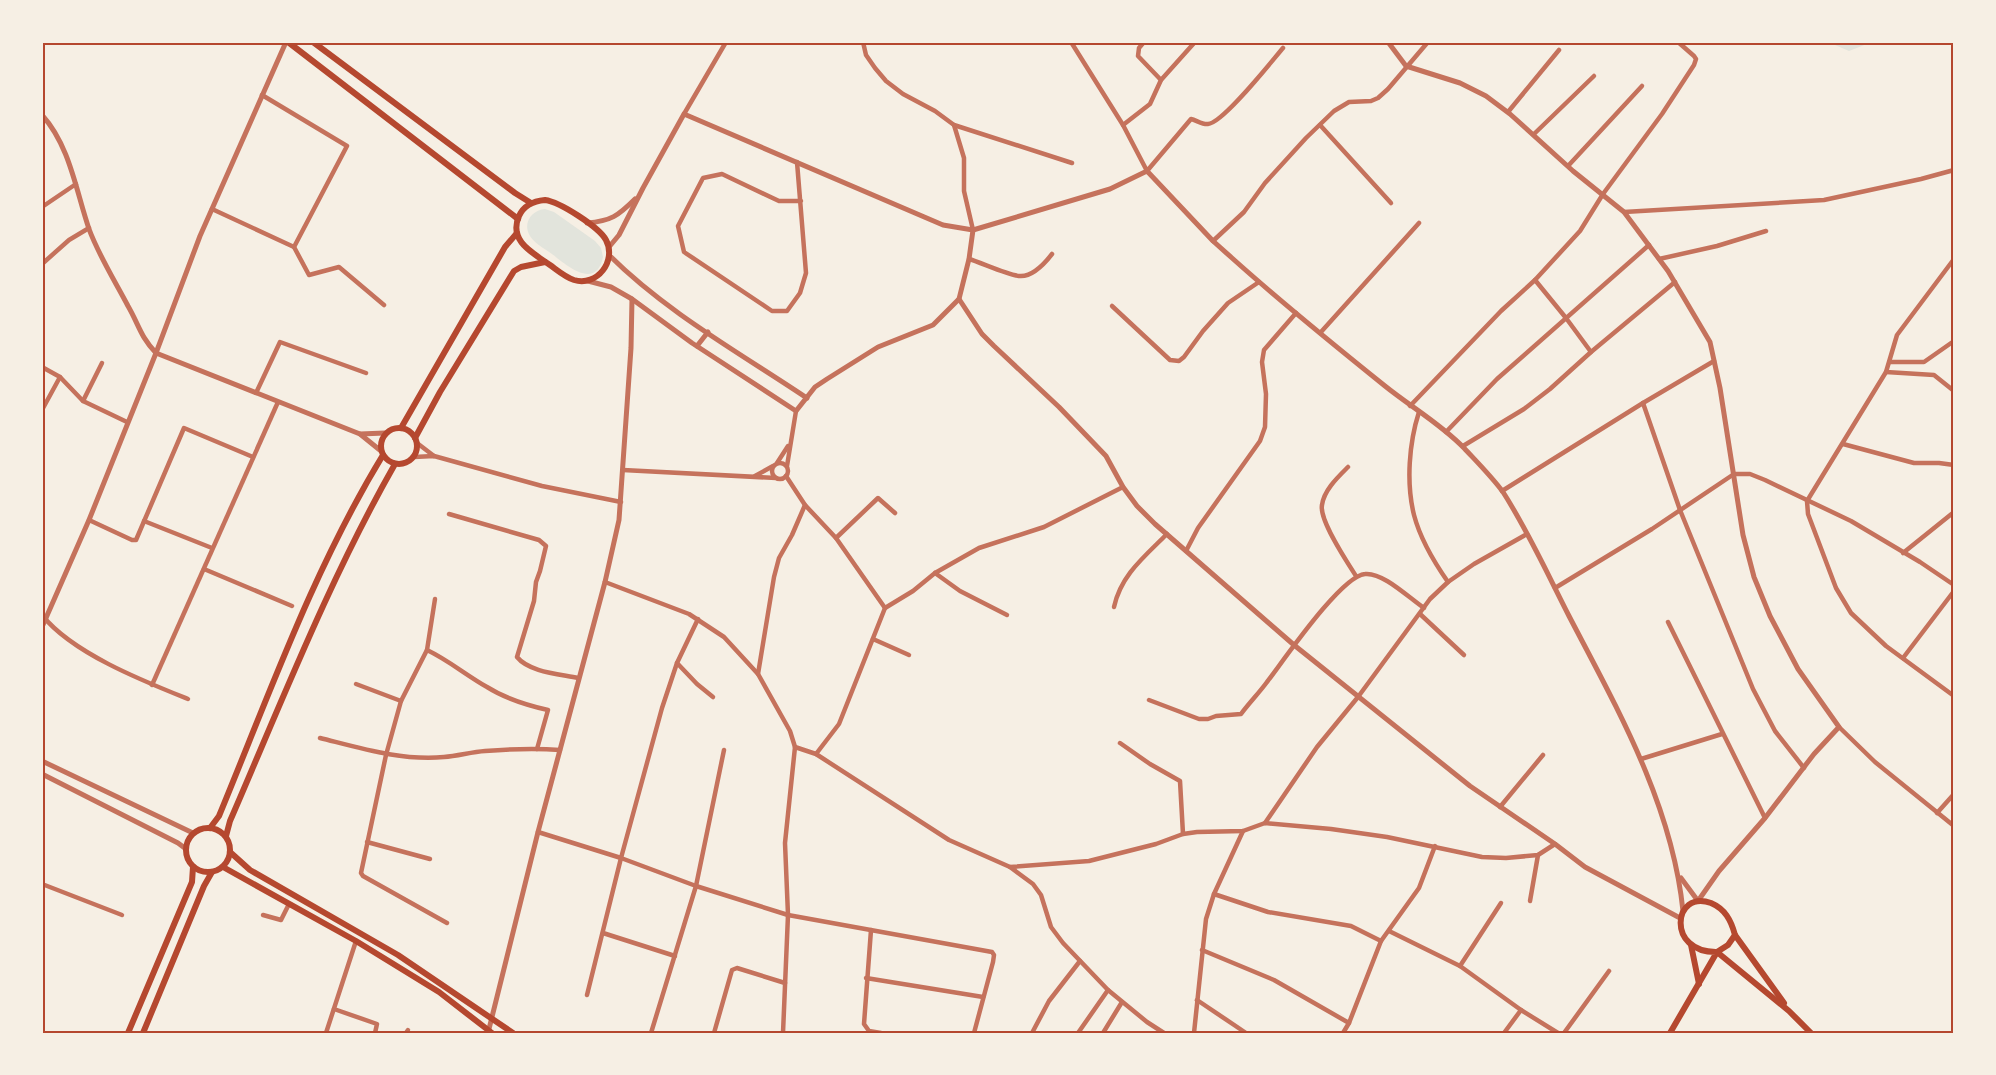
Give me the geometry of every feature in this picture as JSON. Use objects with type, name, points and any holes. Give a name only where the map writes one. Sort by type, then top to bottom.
[{"type":"main road","points":[[287,42],[518,219]]},
{"type":"main road","points":[[313,42],[531,203]]},
{"type":"main road","points":[[552,201],[602,235],[609,251],[605,268],[600,274],[588,280],[574,280],[524,246],[517,233],[518,219],[531,203],[552,201]]},
{"type":"main road","points":[[401,428],[505,247],[517,233]]},
{"type":"main road","points":[[382,453],[395,464],[405,463],[414,457],[416,440],[440,392],[514,271],[521,267],[545,262]]},
{"type":"main road","points":[[210,828],[219,816],[304,611],[335,544],[382,453],[381,445],[386,433],[401,428],[410,431],[416,440]]},
{"type":"main road","points":[[226,837],[230,821],[318,617],[395,464]]},
{"type":"main road","points":[[210,828],[219,830],[226,837],[230,852],[223,867],[212,872],[202,872],[193,867],[186,849],[193,833],[210,828]]},
{"type":"main road","points":[[230,852],[250,870],[398,954],[513,1033]]},
{"type":"main road","points":[[128,1033],[192,882],[193,867]]},
{"type":"main road","points":[[223,867],[356,941],[439,992],[490,1032]]},
{"type":"main road","points":[[144,1033],[204,886],[212,872]]},
{"type":"main road","points":[[1699,984],[1691,945],[1682,933],[1679,924],[1683,911],[1691,904],[1706,901],[1719,907],[1729,918],[1735,935],[1789,1011]]},
{"type":"main road","points":[[1670,1033],[1717,952],[1728,945],[1735,935]]},
{"type":"main road","points":[[1691,945],[1705,952],[1717,952],[1789,1011],[1811,1033]]},
{"type":"street","points":[[42,627],[44,617],[89,520],[200,236],[287,42]]},
{"type":"street","points":[[726,42],[609,251],[624,270],[651,291],[807,398]]},
{"type":"street","points":[[862,42],[866,55],[886,81],[903,94],[954,124],[1072,163]]},
{"type":"street","points":[[1071,42],[1123,125],[1147,171],[1213,241],[1296,313],[1463,446],[1502,491],[1527,534],[1623,719],[1641,759],[1680,877],[1683,911]]},
{"type":"street","points":[[1144,42],[1139,48],[1138,56],[1161,80]]},
{"type":"street","points":[[1123,125],[1150,104],[1161,80],[1195,42]]},
{"type":"street","points":[[1388,42],[1406,66],[1460,83],[1486,96],[1508,112],[1624,212],[1649,245],[1675,282],[1710,342],[1743,535],[1758,586],[1770,616],[1797,669],[1839,727],[1875,762],[1954,826]]},
{"type":"street","points":[[1213,241],[1244,212],[1265,183],[1334,111],[1349,102],[1371,101],[1378,98],[1428,42]]},
{"type":"street","points":[[1410,406],[1501,311],[1535,280],[1580,231],[1603,194],[1662,114],[1694,65],[1696,59],[1694,56],[1678,42]]},
{"type":"street","points":[[684,114],[943,225],[973,230],[1110,189],[1147,171],[1191,119],[1206,125],[1214,123],[1232,107],[1283,48]]},
{"type":"street","points":[[1508,112],[1559,50]]},
{"type":"street","points":[[1534,134],[1594,76]]},
{"type":"street","points":[[1568,166],[1642,86]]},
{"type":"street","points":[[262,95],[347,147],[294,247]]},
{"type":"street","points":[[42,116],[56,136],[76,184],[89,228],[107,268],[144,340],[156,353],[360,434],[382,453]]},
{"type":"street","points":[[623,470],[780,479],[786,476],[789,444],[796,411],[815,387],[878,347],[933,325],[959,299],[969,259],[973,230],[964,191],[964,158],[954,124]]},
{"type":"street","points":[[1320,125],[1391,202]]},
{"type":"street","points":[[797,162],[801,201],[806,273],[800,293],[787,311],[772,311],[684,252],[678,226],[703,178],[722,174],[779,201],[801,201]]},
{"type":"street","points":[[1624,212],[1824,200],[1954,170]]},
{"type":"street","points":[[42,207],[76,184]]},
{"type":"street","points":[[587,223],[614,218],[640,194]]},
{"type":"street","points":[[212,209],[294,247],[309,274],[339,267],[384,305]]},
{"type":"street","points":[[1321,332],[1419,223]]},
{"type":"street","points":[[42,264],[69,240],[89,228]]},
{"type":"street","points":[[1659,259],[1717,246],[1766,231]]},
{"type":"street","points":[[1446,432],[1497,380],[1649,245]]},
{"type":"street","points":[[969,259],[1020,277],[1033,273],[1053,254]]},
{"type":"street","points":[[1954,259],[1897,335],[1886,372],[1807,501],[1808,514],[1836,588],[1851,613],[1902,658],[1954,696]]},
{"type":"street","points":[[588,280],[611,287],[632,299],[697,346],[796,411]]},
{"type":"street","points":[[1535,280],[1591,352]]},
{"type":"street","points":[[1112,306],[1170,360],[1179,361],[1228,303],[1259,282]]},
{"type":"street","points":[[1463,446],[1524,409],[1550,389],[1675,282]]},
{"type":"street","points":[[490,1032],[491,1020],[538,832],[605,582],[621,502],[632,299]]},
{"type":"street","points":[[959,299],[982,334],[1059,407],[1106,456],[1123,488],[1137,506],[1294,645],[1470,786],[1585,867],[1680,918]]},
{"type":"street","points":[[1186,551],[1198,528],[1260,441],[1265,427],[1266,394],[1262,362],[1264,350],[1296,313]]},
{"type":"street","points":[[697,346],[708,332]]},
{"type":"street","points":[[1890,363],[1924,362],[1954,341]]},
{"type":"street","points":[[256,393],[280,342],[366,373]]},
{"type":"street","points":[[1502,491],[1642,403],[1714,361]]},
{"type":"street","points":[[84,401],[102,363]]},
{"type":"street","points":[[42,367],[60,377],[84,401],[127,422]]},
{"type":"street","points":[[1886,372],[1934,375],[1954,391]]},
{"type":"street","points":[[42,410],[60,377]]},
{"type":"street","points":[[152,685],[278,402]]},
{"type":"street","points":[[1642,403],[1680,510],[1753,689],[1775,731],[1804,768]]},
{"type":"street","points":[[1419,412],[1414,427],[1410,462],[1414,515],[1435,563],[1448,582]]},
{"type":"street","points":[[89,520],[134,541],[184,428],[253,457]]},
{"type":"street","points":[[360,434],[386,433]]},
{"type":"street","points":[[416,440],[434,456]]},
{"type":"street","points":[[776,478],[772,472],[789,444]]},
{"type":"street","points":[[1843,444],[1914,462],[1954,465]]},
{"type":"street","points":[[414,457],[434,456],[542,486],[621,502]]},
{"type":"street","points":[[755,476],[776,464],[781,463],[787,466]]},
{"type":"street","points":[[1348,466],[1331,485],[1322,505],[1322,513],[1334,541],[1356,576]]},
{"type":"street","points":[[1555,588],[1603,560],[1734,474],[1750,474],[1765,480],[1851,521],[1954,585]]},
{"type":"street","points":[[786,476],[805,505],[836,538],[885,608]]},
{"type":"street","points":[[816,754],[839,724],[885,608],[913,591],[935,573],[979,548],[1044,527],[1123,488]]},
{"type":"street","points":[[836,538],[878,498],[895,513]]},
{"type":"street","points":[[758,674],[779,558],[805,505]]},
{"type":"street","points":[[1904,552],[1954,512]]},
{"type":"street","points":[[449,514],[539,540],[546,546],[536,582],[534,601],[517,657],[522,663],[534,668],[578,678]]},
{"type":"street","points":[[144,521],[212,548]]},
{"type":"street","points":[[1114,607],[1124,580],[1167,534]]},
{"type":"street","points":[[1265,823],[1317,747],[1358,697],[1424,608],[1448,582],[1474,564],[1527,534]]},
{"type":"street","points":[[204,569],[292,606]]},
{"type":"street","points":[[935,573],[960,591],[1007,615]]},
{"type":"street","points":[[1149,700],[1198,720],[1241,714],[1294,645],[1345,585],[1356,576],[1366,573],[1378,574],[1424,608]]},
{"type":"street","points":[[605,582],[689,614],[724,637],[758,674],[783,716],[795,747],[784,843],[788,915],[783,1033]]},
{"type":"street","points":[[1902,658],[1954,591]]},
{"type":"street","points":[[435,599],[427,650],[402,701],[386,755],[360,873],[447,923]]},
{"type":"street","points":[[1420,615],[1464,655]]},
{"type":"street","points":[[44,617],[63,637],[123,672],[188,699]]},
{"type":"street","points":[[587,995],[662,708],[677,663],[698,619]]},
{"type":"street","points":[[1668,622],[1765,818]]},
{"type":"street","points":[[873,639],[909,655]]},
{"type":"street","points":[[427,650],[446,659],[486,687],[519,704],[548,710],[537,748]]},
{"type":"street","points":[[677,663],[713,697]]},
{"type":"street","points":[[356,684],[402,701]]},
{"type":"street","points":[[1680,877],[1698,901],[1719,871],[1839,727]]},
{"type":"street","points":[[1641,759],[1722,734]]},
{"type":"street","points":[[320,738],[386,755],[443,758],[484,751],[537,748],[560,750]]},
{"type":"street","points":[[1120,742],[1150,764],[1180,781],[1183,834]]},
{"type":"street","points":[[795,747],[816,754],[949,840],[1010,867],[1034,884],[1041,895],[1051,927],[1063,943],[1108,990],[1164,1033]]},
{"type":"street","points":[[651,1033],[696,886],[724,750]]},
{"type":"street","points":[[1500,807],[1543,755]]},
{"type":"street","points":[[42,761],[193,833]]},
{"type":"street","points":[[42,774],[186,849]]},
{"type":"street","points":[[1937,813],[1954,794]]},
{"type":"street","points":[[1010,867],[1089,861],[1156,844],[1183,834],[1243,831],[1265,823],[1331,829],[1435,846],[1482,857],[1506,858],[1538,855],[1555,844]]},
{"type":"street","points":[[1194,1033],[1206,919],[1214,894],[1243,831]]},
{"type":"street","points":[[538,832],[788,915],[992,952],[993,962],[974,1033]]},
{"type":"street","points":[[367,842],[430,859]]},
{"type":"street","points":[[1343,1033],[1381,941],[1419,888],[1435,846]]},
{"type":"street","points":[[1530,901],[1538,855]]},
{"type":"street","points":[[42,884],[122,915]]},
{"type":"street","points":[[1214,894],[1268,912],[1351,926],[1381,941]]},
{"type":"street","points":[[1460,966],[1501,903]]},
{"type":"street","points":[[263,915],[281,920],[289,904]]},
{"type":"street","points":[[871,930],[864,1024],[869,1031],[881,1033]]},
{"type":"street","points":[[1389,931],[1460,966],[1521,1010],[1558,1033]]},
{"type":"street","points":[[603,933],[675,956]]},
{"type":"street","points":[[326,1033],[356,941]]},
{"type":"street","points":[[1202,950],[1275,980],[1349,1023]]},
{"type":"street","points":[[1032,1033],[1049,1001],[1080,961]]},
{"type":"street","points":[[714,1033],[732,970],[737,968],[785,983]]},
{"type":"street","points":[[1564,1033],[1609,971]]},
{"type":"street","points":[[867,978],[983,997]]},
{"type":"street","points":[[1078,1033],[1108,990]]},
{"type":"street","points":[[1197,1000],[1246,1033]]},
{"type":"street","points":[[1103,1033],[1122,1002]]},
{"type":"street","points":[[334,1009],[377,1024],[375,1033]]},
{"type":"street","points":[[1504,1033],[1521,1010]]},
{"type":"shaded area","points":[[1828,42],[1872,42],[1849,51]]},
{"type":"shaded area","points":[[545,209],[554,212],[595,241],[601,248],[603,257],[594,272],[587,274],[572,269],[532,239],[528,231],[528,222],[532,215]]}]
